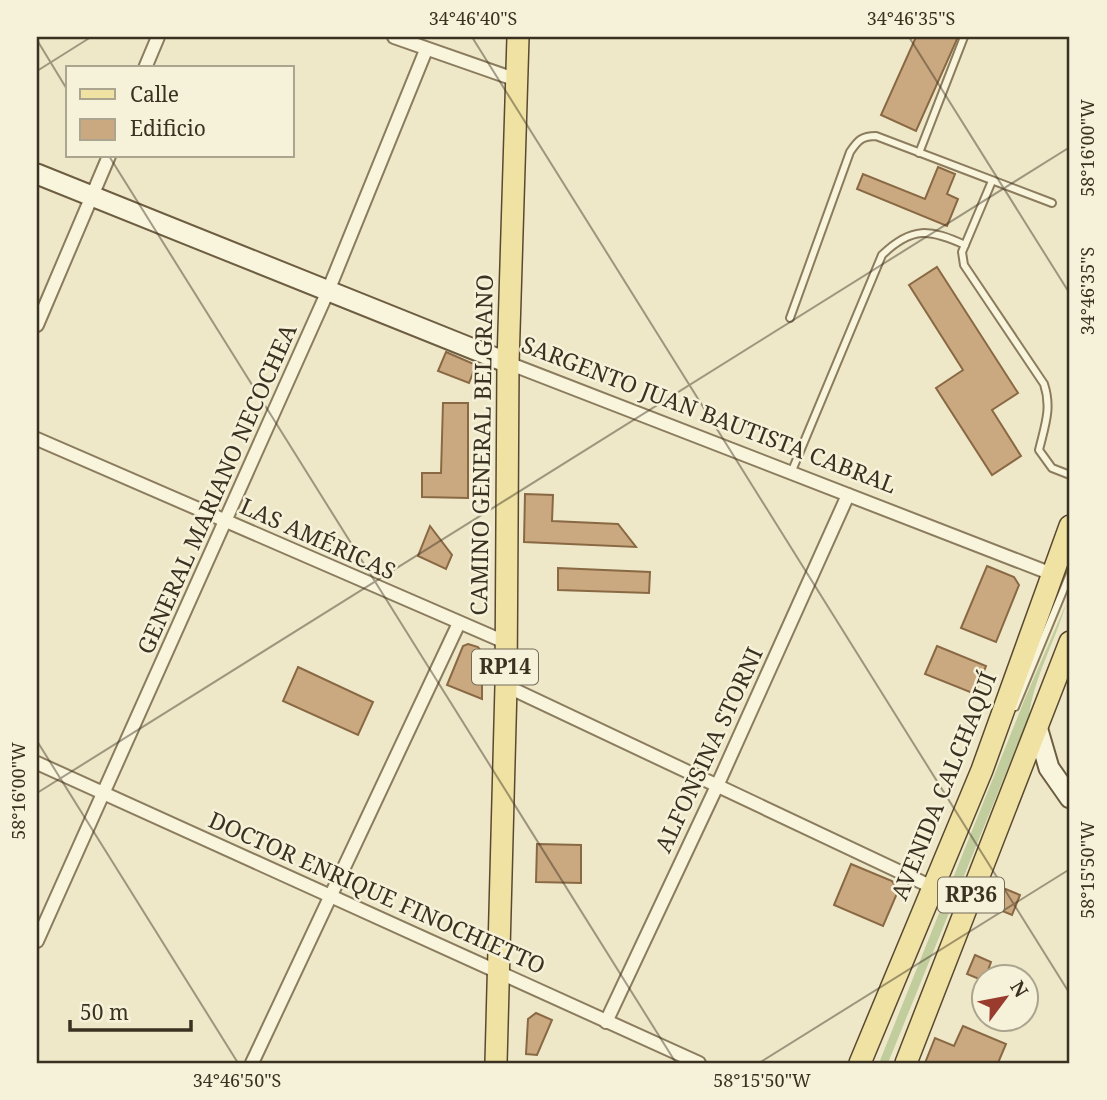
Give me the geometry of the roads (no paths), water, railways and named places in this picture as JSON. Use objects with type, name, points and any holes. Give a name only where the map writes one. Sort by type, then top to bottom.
[{"type":"main road","name":"CAMINO GENERAL BELGRANO","points":[[496,1063],[506,686],[508,363],[518,37]]},
{"type":"main road","name":"AVENIDA CALCHAQUÍ","points":[[860,1063],[932,887],[1065,578],[1070,526]]},
{"type":"main road","name":"RP36","points":[[906,1063],[1070,642]]},
{"type":"street","points":[[146,66],[158,37]]},
{"type":"street","points":[[394,37],[517,80]]},
{"type":"street","name":"GENERAL MARIANO NECOCHEA","points":[[37,941],[328,291],[426,50]]},
{"type":"street","points":[[37,325],[109,158]]},
{"type":"street","name":"SARGENTO JUAN BAUTISTA CABRAL","points":[[37,174],[508,363],[1065,578]]},
{"type":"street","name":"LAS AMÉRICAS","points":[[37,439],[505,642]]},
{"type":"street","name":"ALFONSINA STORNI","points":[[606,1021],[717,786],[848,495]]},
{"type":"street","points":[[252,1063],[459,623]]},
{"type":"street","points":[[506,686],[932,887]]},
{"type":"street","points":[[1037,727],[1049,768],[1070,797]]},
{"type":"street","name":"DOCTOR ENRIQUE FINOCHIETTO","points":[[37,763],[699,1063]]},
{"type":"lane","points":[[919,153],[964,37]]},
{"type":"lane","points":[[790,318],[850,152],[858,141],[866,136],[876,136],[1052,203]]},
{"type":"lane","points":[[992,181],[962,252],[964,265],[1046,391],[1049,399],[1048,411],[1039,450],[1052,468],[1070,475]]},
{"type":"lane","points":[[791,473],[882,255],[895,242],[919,232],[940,233],[965,245]]}]
